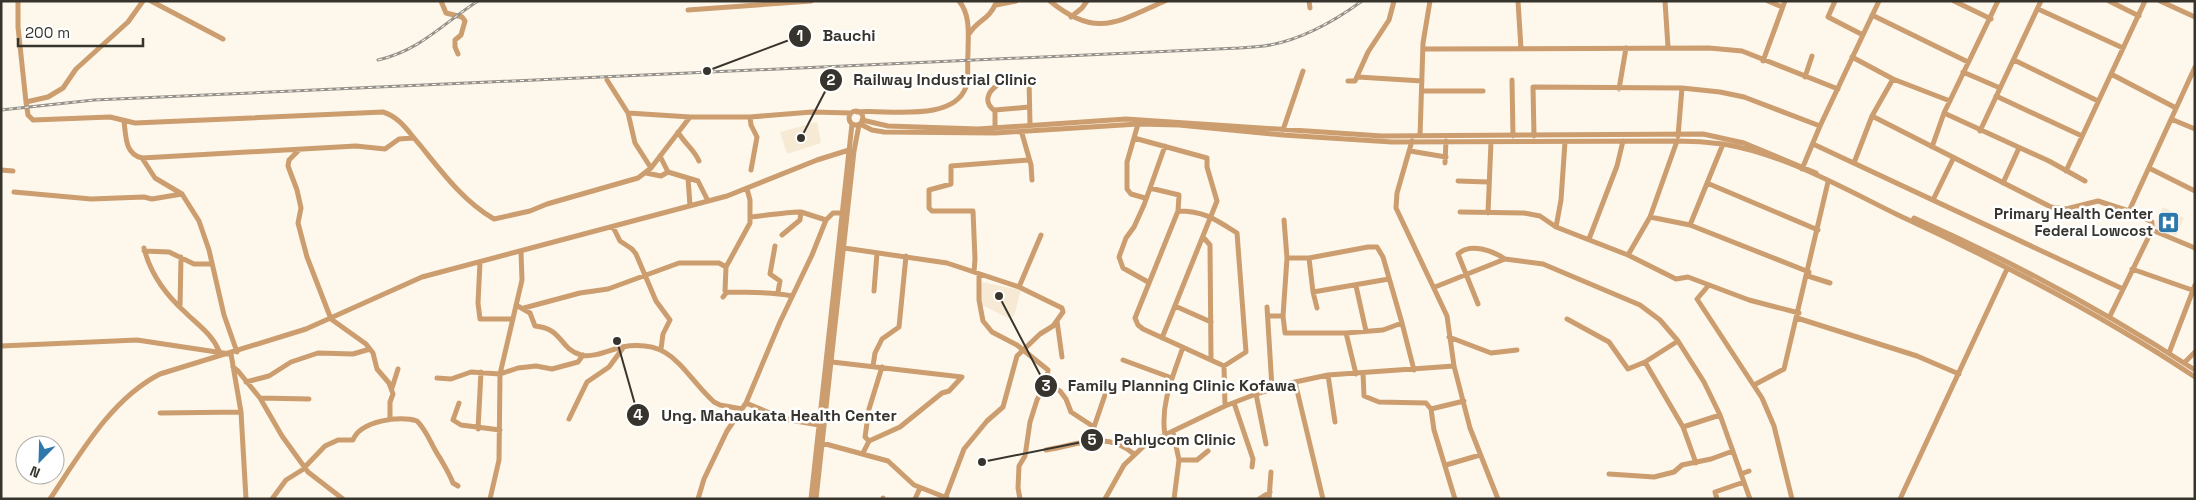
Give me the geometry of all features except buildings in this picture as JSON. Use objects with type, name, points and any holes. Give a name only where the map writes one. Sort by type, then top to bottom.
[{"type":"street","points":[[18,1],[18,27],[28,115],[39,121],[110,118],[135,123],[383,112],[398,120],[453,185],[494,218],[530,211],[561,200],[628,183],[651,168],[690,117]]},
{"type":"street","points":[[26,102],[48,97],[63,88],[76,69],[128,22],[143,1]]},
{"type":"street","points":[[151,1],[223,39]]},
{"type":"street","points":[[441,1],[446,13],[462,17],[466,21],[461,35],[455,40],[458,54]]},
{"type":"street","points":[[688,10],[811,1]]},
{"type":"street","points":[[628,113],[690,117],[750,117],[812,112],[841,114],[854,112],[874,113],[941,108],[957,101],[967,83],[968,34],[966,14],[959,1]]},
{"type":"street","points":[[968,34],[974,26],[988,18],[996,3],[1016,1]]},
{"type":"street","points":[[1050,1],[1071,17],[1090,24],[1108,24],[1165,1]]},
{"type":"street","points":[[1071,17],[1087,1]]},
{"type":"street","points":[[1309,1],[1310,8]]},
{"type":"street","points":[[1348,82],[1355,81],[1358,78],[1368,52],[1389,20],[1394,1]]},
{"type":"street","points":[[1420,136],[1423,50],[1430,1]]},
{"type":"street","points":[[1518,1],[1521,49]]},
{"type":"street","points":[[1665,1],[1668,47]]},
{"type":"street","points":[[1763,61],[1784,4],[1768,1]]},
{"type":"street","points":[[1835,1],[1828,17],[1863,35]]},
{"type":"street","points":[[1802,168],[1879,1]]},
{"type":"street","points":[[1954,1],[1991,19]]},
{"type":"street","points":[[1932,147],[1944,113],[1991,19],[1998,1]]},
{"type":"street","points":[[1980,131],[2041,1]]},
{"type":"street","points":[[2110,1],[2139,16]]},
{"type":"street","points":[[2066,171],[2145,1]]},
{"type":"street","points":[[2160,1],[2195,17]]},
{"type":"street","points":[[2038,10],[2123,48]]},
{"type":"street","points":[[1872,16],[1968,62]]},
{"type":"street","points":[[1423,50],[1668,47],[1742,52],[1838,89]]},
{"type":"street","points":[[1619,89],[1626,48]]},
{"type":"street","points":[[1805,76],[1812,56]]},
{"type":"street","points":[[1852,57],[1893,79],[1950,101]]},
{"type":"street","points":[[2014,60],[2098,101]]},
{"type":"street","points":[[2130,211],[2194,69]]},
{"type":"street","points":[[1283,130],[1303,71]]},
{"type":"street","points":[[1963,72],[2000,88]]},
{"type":"street","points":[[2111,74],[2176,108]]},
{"type":"street","points":[[996,127],[995,110],[992,109],[988,96],[989,91],[1001,82],[1023,78],[1029,80],[1030,124]]},
{"type":"street","points":[[1358,78],[1422,81]]},
{"type":"street","points":[[1854,163],[1872,116],[1893,79]]},
{"type":"street","points":[[607,80],[628,113],[635,143],[651,168]]},
{"type":"street","points":[[1512,80],[1514,136]]},
{"type":"street","points":[[1534,136],[1533,87],[1682,88],[1744,97],[1820,126]]},
{"type":"street","points":[[1628,255],[1650,216],[1677,138],[1682,88]]},
{"type":"street","points":[[1422,91],[1483,91]]},
{"type":"street","points":[[1996,96],[2082,136]]},
{"type":"street","points":[[995,110],[1029,107]]},
{"type":"street","points":[[854,112],[861,122],[872,130],[884,132],[995,133],[1145,122],[1412,141],[1623,141],[1677,138],[1703,134],[1744,143],[1967,242],[2110,316],[2195,370]]},
{"type":"street","points":[[811,499],[849,150],[850,122],[854,112]]},
{"type":"street","points":[[816,499],[854,151],[861,122],[874,113]]},
{"type":"street","points":[[1944,113],[2085,181]]},
{"type":"street","points":[[841,114],[850,122],[888,126],[978,129],[1030,124],[1145,122],[1283,130],[1335,136],[1677,138],[1723,144],[1802,168],[1940,234],[2107,320],[2195,376]]},
{"type":"street","points":[[1872,116],[1953,159],[2051,207],[2066,209],[2098,201],[2130,211],[2152,222],[2152,230],[2110,316]]},
{"type":"street","points":[[750,117],[751,125],[757,137],[751,170]]},
{"type":"street","points":[[2171,119],[2195,129]]},
{"type":"street","points":[[124,121],[129,150],[133,156],[142,158],[356,146],[385,149],[399,139],[413,138]]},
{"type":"street","points":[[1138,124],[1128,162],[1127,189],[1131,194],[1146,198]]},
{"type":"street","points":[[1021,130],[1032,180]]},
{"type":"street","points":[[678,132],[684,142],[696,154],[699,161]]},
{"type":"street","points":[[1134,138],[1207,158],[1207,167],[1216,201],[1162,338]]},
{"type":"street","points":[[1412,141],[1397,193],[1396,208],[1435,287],[1447,316],[1448,337],[1454,366],[1480,455],[1498,499]]},
{"type":"street","points":[[1410,151],[1446,160],[1446,141]]},
{"type":"street","points":[[1589,239],[1617,166],[1623,141]]},
{"type":"street","points":[[1488,212],[1491,142]]},
{"type":"street","points":[[1556,227],[1561,200],[1565,142]]},
{"type":"street","points":[[1690,225],[1723,144]]},
{"type":"street","points":[[1813,144],[2123,289]]},
{"type":"street","points":[[1148,282],[1122,268],[1119,257],[1146,198],[1165,146]]},
{"type":"street","points":[[2003,183],[2019,148]]},
{"type":"street","points":[[299,150],[289,160],[288,166],[299,199],[298,223],[300,238],[331,319],[370,348],[377,369],[386,379],[391,389]]},
{"type":"street","points":[[50,499],[105,421],[146,381],[171,370],[231,354],[306,330],[422,277],[747,190],[816,160],[849,150]]},
{"type":"street","points":[[660,156],[668,172]]},
{"type":"street","points":[[142,158],[155,178],[182,194],[199,221],[224,315],[237,352]]},
{"type":"street","points":[[1933,200],[1953,159]]},
{"type":"street","points":[[1020,499],[1018,488],[1020,466],[1025,456],[1030,422],[1037,400],[1046,382],[1048,370],[1017,345],[992,332],[983,321],[976,273],[973,211],[932,211],[929,208],[928,190],[950,184],[951,166],[1028,160]]},
{"type":"street","points":[[2149,168],[2195,191]]},
{"type":"street","points":[[1,170],[13,171]]},
{"type":"street","points":[[646,173],[661,176],[668,172],[698,181],[708,201]]},
{"type":"street","points":[[688,178],[690,206]]},
{"type":"street","points":[[1458,181],[1488,182]]},
{"type":"street","points":[[1754,385],[1784,369],[1809,272],[1828,182]]},
{"type":"street","points":[[1707,183],[1818,230]]},
{"type":"street","points":[[1150,188],[1179,195],[1178,212],[1135,318],[1138,326],[1211,358],[1224,366]]},
{"type":"street","points":[[747,190],[750,217],[747,230],[726,267],[724,294],[727,292],[778,292],[792,296]]},
{"type":"street","points":[[14,192],[91,198],[144,197],[152,199],[182,194]]},
{"type":"street","points":[[750,217],[785,214],[793,211],[826,220]]},
{"type":"street","points":[[1178,212],[1192,211],[1211,216],[1237,233],[1246,352],[1224,366]]},
{"type":"street","points":[[782,235],[800,220],[801,212]]},
{"type":"street","points":[[1460,212],[1524,213],[1540,216],[1556,227],[1628,255],[1676,279],[1688,277],[1708,286],[1917,356],[1959,374]]},
{"type":"street","points":[[698,499],[704,479],[727,431],[746,403],[792,296],[812,256],[826,220],[833,214],[842,213]]},
{"type":"street","points":[[1650,216],[1690,225],[1809,272]]},
{"type":"street","points":[[1284,220],[1287,258],[1283,330],[1288,334],[1346,333],[1390,329],[1402,323]]},
{"type":"street","points":[[612,227],[620,241],[636,254],[656,301],[670,320],[660,349]]},
{"type":"street","points":[[2152,230],[2195,248]]},
{"type":"street","points":[[1019,287],[1041,235]]},
{"type":"street","points":[[1203,237],[1210,245],[1211,358]]},
{"type":"street","points":[[775,246],[770,274],[780,281],[778,292]]},
{"type":"street","points":[[1287,258],[1309,258],[1377,247],[1381,252],[1414,370]]},
{"type":"street","points":[[822,443],[863,453],[888,462],[920,488],[946,498],[964,449],[987,421],[1002,407],[1012,367],[1022,350],[1057,322],[1063,312],[1062,308],[1019,287],[947,263],[844,248]]},
{"type":"street","points":[[1478,304],[1458,254],[1472,248],[1494,252],[1505,259],[1543,264],[1616,293],[1640,305],[1660,320],[1678,341],[1704,382],[1720,415],[1750,499]]},
{"type":"street","points":[[211,264],[190,263],[181,257],[160,251],[144,250],[150,266],[167,293],[204,328],[220,351]]},
{"type":"street","points":[[490,499],[499,460],[500,374],[524,271],[521,252]]},
{"type":"street","points":[[874,291],[877,253]]},
{"type":"street","points":[[872,366],[875,353],[882,339],[899,327],[906,256]]},
{"type":"street","points":[[180,307],[181,257]]},
{"type":"street","points":[[1309,258],[1317,308]]},
{"type":"street","points":[[1435,287],[1505,259]]},
{"type":"street","points":[[480,262],[478,303],[480,319],[513,319]]},
{"type":"street","points":[[524,308],[580,293],[608,289],[672,264],[690,262],[719,263],[726,267]]},
{"type":"street","points":[[1900,499],[2007,269]]},
{"type":"street","points":[[2132,269],[2193,288],[2169,353]]},
{"type":"street","points":[[1809,272],[1808,276],[1830,283]]},
{"type":"street","points":[[1313,292],[1389,279]]},
{"type":"street","points":[[1356,286],[1366,331]]},
{"type":"street","points":[[1708,286],[1697,298],[1754,385],[1774,426],[1792,499]]},
{"type":"street","points":[[516,305],[530,312],[535,326],[541,325],[555,331],[564,345],[583,355],[623,347],[644,346],[660,349],[675,358],[714,402],[720,406],[742,409]]},
{"type":"street","points":[[1175,306],[1211,322]]},
{"type":"street","points":[[1267,307],[1272,388]]},
{"type":"street","points":[[1268,316],[1283,316]]},
{"type":"street","points":[[1568,319],[1609,342],[1628,369],[1645,362],[1678,341]]},
{"type":"street","points":[[1057,322],[1062,357]]},
{"type":"street","points":[[1346,333],[1356,374]]},
{"type":"street","points":[[1448,337],[1492,353],[1517,350]]},
{"type":"street","points":[[1,346],[137,340],[231,354]]},
{"type":"street","points":[[569,419],[587,382],[604,371],[623,347]]},
{"type":"street","points":[[1165,436],[1162,419],[1172,378],[1183,347]]},
{"type":"street","points":[[246,382],[269,376],[291,362],[318,353],[353,354],[370,348]]},
{"type":"street","points":[[2184,363],[2195,352]]},
{"type":"street","points":[[231,354],[241,412],[246,499]]},
{"type":"street","points":[[437,378],[451,379],[467,372],[500,374],[530,366],[552,369],[578,362],[583,355]]},
{"type":"street","points":[[1123,360],[1172,378]]},
{"type":"street","points":[[832,362],[962,377],[950,391],[942,393],[900,427],[869,441],[863,453]]},
{"type":"street","points":[[1645,362],[1683,427],[1696,463]]},
{"type":"street","points":[[1224,366],[1225,406]]},
{"type":"street","points":[[1106,499],[1124,465],[1134,454],[1225,406],[1256,394],[1272,388],[1328,375],[1454,366]]},
{"type":"street","points":[[233,367],[260,398],[282,436],[308,472],[343,499]]},
{"type":"street","points":[[869,441],[866,437],[869,408],[882,367]]},
{"type":"street","points":[[390,418],[391,389],[398,369]]},
{"type":"street","points":[[478,429],[481,372]]},
{"type":"street","points":[[1363,373],[1364,396],[1379,402],[1426,403],[1431,408],[1434,430],[1455,499]]},
{"type":"street","points":[[1328,375],[1335,422]]},
{"type":"street","points":[[1046,382],[1058,389],[1066,399],[1071,412],[1094,427]]},
{"type":"street","points":[[1295,382],[1323,499]]},
{"type":"street","points":[[1095,442],[1094,427],[1108,386]]},
{"type":"street","points":[[1256,394],[1266,444]]},
{"type":"street","points":[[260,398],[309,399]]},
{"type":"street","points":[[1431,408],[1464,401]]},
{"type":"street","points":[[459,403],[453,420],[461,425],[478,429],[500,430]]},
{"type":"street","points":[[746,403],[784,419],[819,425]]},
{"type":"street","points":[[1234,403],[1253,459],[1252,467]]},
{"type":"street","points":[[160,413],[241,412]]},
{"type":"street","points":[[1683,427],[1720,415]]},
{"type":"street","points":[[272,499],[286,480],[305,466],[325,446],[338,440],[353,440],[355,435],[390,418],[417,421],[432,440],[439,457],[447,468],[452,483],[458,486]]},
{"type":"street","points":[[1173,432],[1179,460],[1174,499]]},
{"type":"street","points":[[1046,450],[1078,441],[1108,441],[1120,444],[1134,454]]},
{"type":"street","points":[[1179,460],[1197,460],[1208,451]]},
{"type":"street","points":[[1610,474],[1654,477],[1674,472],[1682,465],[1696,463],[1733,451]]},
{"type":"street","points":[[1446,465],[1480,455]]},
{"type":"street","points":[[1741,474],[1749,471]]},
{"type":"street","points":[[1269,499],[1271,472]]},
{"type":"street","points":[[1717,499],[1715,492],[1744,482]]},
{"type":"street","points":[[915,499],[920,488]]},
{"type":"street","points":[[1259,499],[1270,492]]},
{"type":"shaded area","points":[[817,122],[821,143],[787,154],[780,132]]},
{"type":"shaded area","name":"Primary Health Center Federal Lowcost","points":[[2163,207],[2184,218],[2176,236],[2154,227]]},
{"type":"shaded area","points":[[982,282],[1021,290],[1014,316],[1008,318],[978,303]]},
{"type":"railway","points":[[378,60],[393,56],[419,43],[478,1]]},
{"type":"railway","points":[[1,110],[94,100],[1258,47],[1282,42],[1306,33],[1330,22],[1362,1]]},
{"type":"place","name":"Bauchi","points":[[707,71]]},
{"type":"place","name":"Railway Industrial Clinic","points":[[801,138]]},
{"type":"place","name":"Primary Health Center Federal Lowcost","points":[[2169,222]]},
{"type":"place","name":"Family Planning Clinic Kofawa","points":[[999,296]]},
{"type":"place","name":"Ung. Mahaukata Health Center","points":[[617,341]]},
{"type":"place","name":"Pahlycom Clinic","points":[[982,462]]}]
